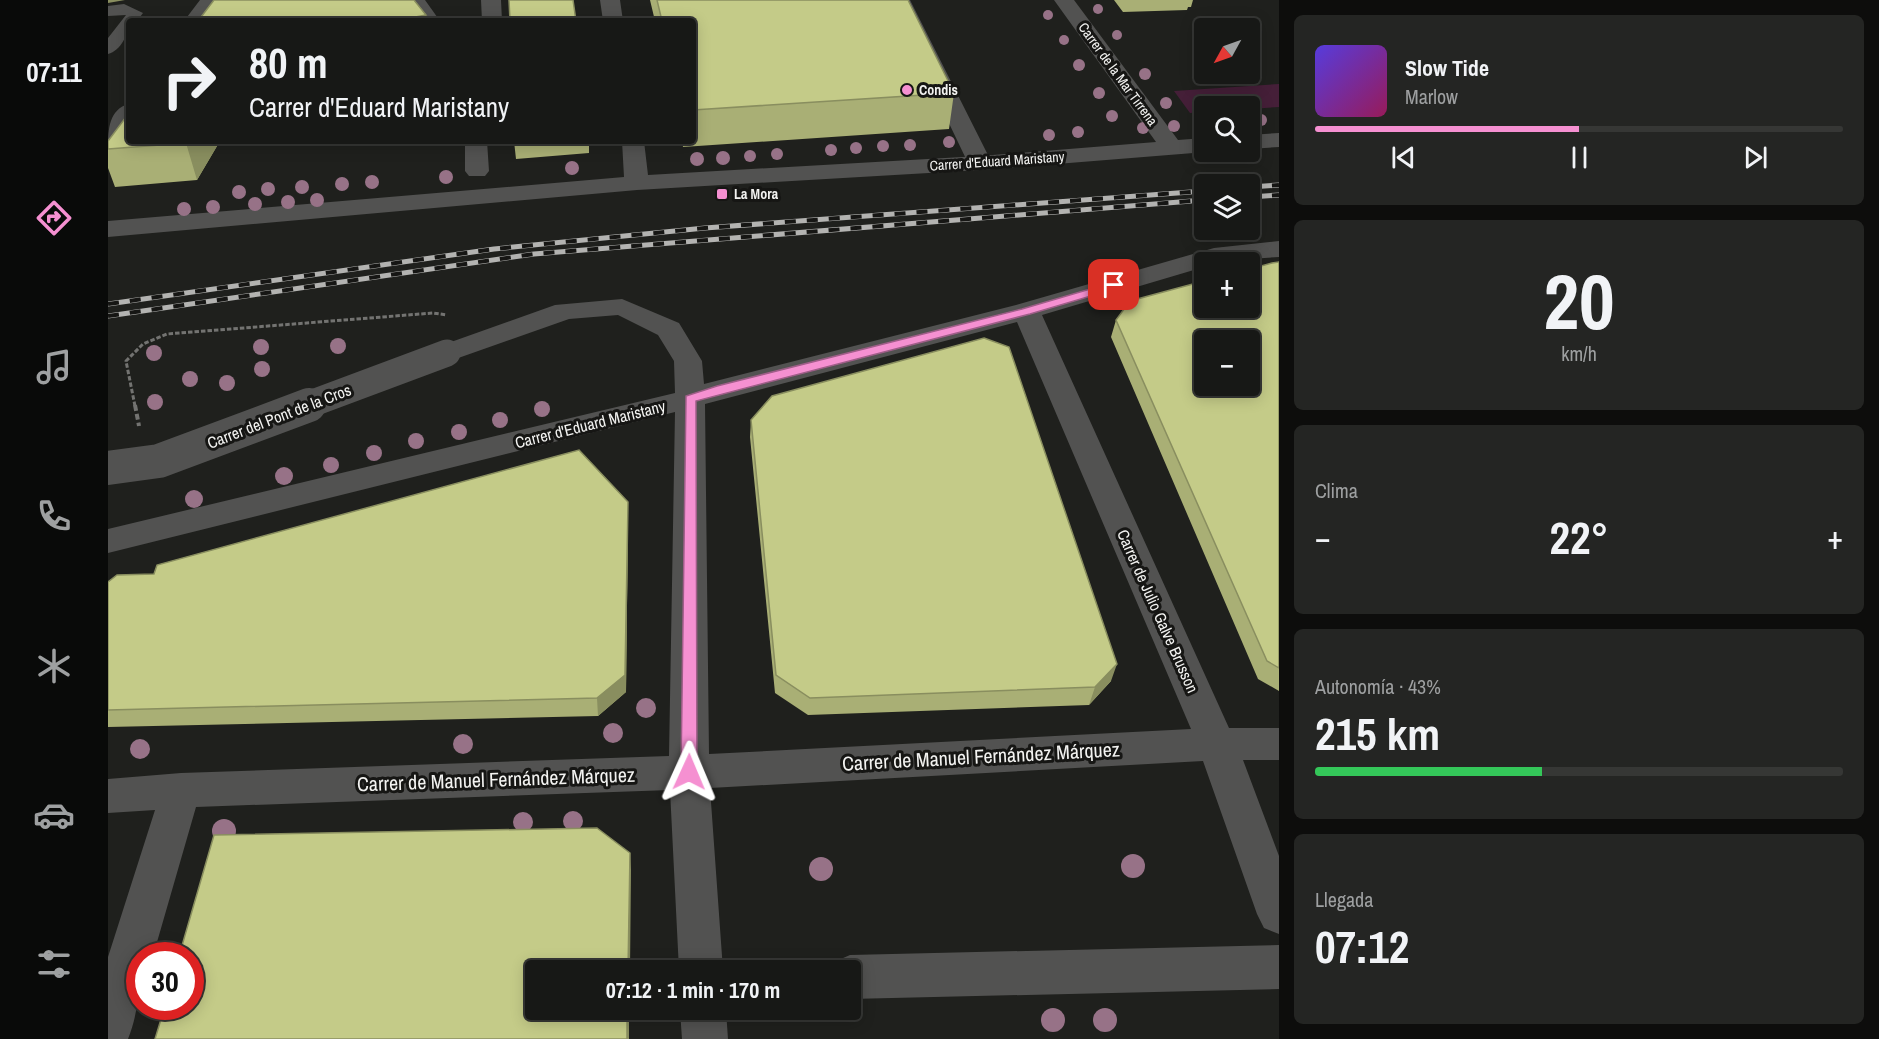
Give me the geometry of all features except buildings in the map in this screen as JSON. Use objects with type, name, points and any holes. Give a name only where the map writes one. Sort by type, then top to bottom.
[{"type":"street","points":[[197,18],[210,0]]},
{"type":"street","points":[[415,0],[428,18]]},
{"type":"street","points":[[491,0],[492,18]]},
{"type":"street","points":[[610,0],[613,18]]},
{"type":"street","points":[[900,0],[980,163]]},
{"type":"street","name":"Carrer de la Mar Tirrena","points":[[1064,0],[1172,148]]},
{"type":"street","points":[[108,140],[126,115]]},
{"type":"street","points":[[1260,141],[1279,140]]},
{"type":"street","points":[[476,144],[477,171]]},
{"type":"street","points":[[633,144],[637,183]]},
{"type":"street","name":"Carrer d'Eduard Maristany","points":[[108,229],[637,183],[980,163],[1194,146]]},
{"type":"street","name":"Carrer d'Eduard Maristany","points":[[108,541],[690,399],[717,390],[1026,311],[1223,253],[1279,249]]},
{"type":"street","name":"Carrer del Pont de la Cros","points":[[108,468],[159,461],[565,311],[622,307],[669,329],[688,361],[690,399],[689,772],[700,960]]},
{"type":"street","name":"Carrer de Julio Galve Brusson","points":[[1026,311],[1216,744],[1279,914]]},
{"type":"street","name":"Carrer de Manuel Fernández Márquez","points":[[108,796],[181,790],[689,772],[1216,744],[1279,744]]},
{"type":"street","points":[[108,1030],[181,790]]},
{"type":"street","points":[[861,977],[1279,967]]},
{"type":"street","points":[[704,1020],[705,1039]]},
{"type":"lane","points":[[108,10],[124,8],[135,12],[131,18]]},
{"type":"lane","points":[[108,49],[126,24]]},
{"type":"path","points":[[167,334],[433,313],[456,317]]},
{"type":"shaded area","points":[[1279,84],[1279,107],[1260,108],[1260,96],[1194,96],[1194,113],[1190,113],[1174,91]]},
{"type":"railway","points":[[1260,186],[1279,185]]},
{"type":"railway","points":[[108,304],[494,249],[705,228],[1194,192]]},
{"type":"railway","points":[[1260,196],[1279,195]]},
{"type":"railway","points":[[108,316],[534,254],[1194,201]]},
{"type":"place","name":"Condis","points":[[907,90]]},
{"type":"place","name":"La Mora","points":[[722,194]]},
{"type":"route","points":[[689,772],[690,399],[717,390],[1026,311],[1114,285]]}]
